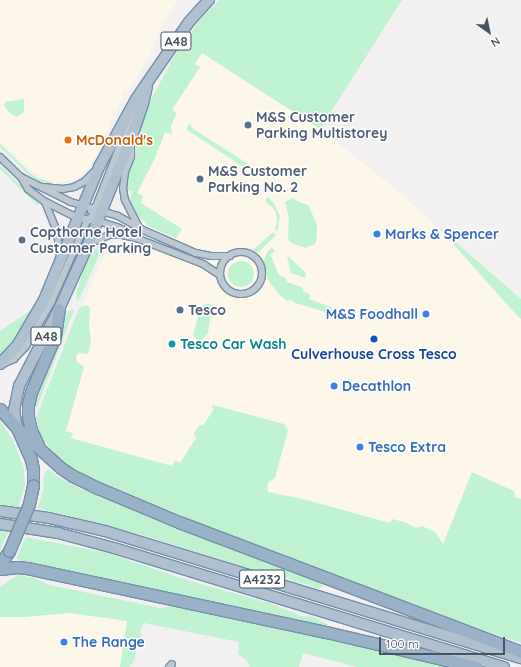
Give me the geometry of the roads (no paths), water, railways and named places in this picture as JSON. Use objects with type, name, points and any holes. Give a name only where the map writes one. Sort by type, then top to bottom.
[{"type":"highway","points":[[42,452],[31,430],[28,417],[28,405],[31,392],[55,336],[59,309]]},
{"type":"highway","points":[[0,409],[42,452],[73,476],[172,519],[521,652]]},
{"type":"highway","points":[[0,564],[9,551],[28,504],[33,485],[31,460],[17,428]]},
{"type":"highway","points":[[0,569],[17,567],[27,568],[326,632],[476,667]]},
{"type":"main road","name":"A48","points":[[0,365],[18,346],[44,300],[99,167],[136,99],[147,85],[181,33],[209,0]]},
{"type":"main road","name":"A48","points":[[17,428],[14,410],[19,386],[59,309],[88,245],[93,220],[132,136],[143,104],[147,85]]},
{"type":"main road","name":"A4232","points":[[0,510],[49,518],[105,531],[521,658]]},
{"type":"main road","name":"A4232","points":[[0,524],[58,533],[107,546],[504,667]]},
{"type":"street","points":[[78,218],[98,209],[122,142],[134,116],[143,104]]},
{"type":"street","points":[[132,136],[131,156],[125,172],[123,188],[125,200],[139,228]]},
{"type":"street","points":[[0,157],[21,177],[82,206],[98,209],[124,219],[139,228],[200,254],[230,256],[238,253],[244,253],[256,259],[262,271],[259,284],[248,293],[234,293],[223,284],[220,276],[208,266],[136,238],[118,234],[109,235],[88,245]]},
{"type":"street","points":[[40,187],[55,189],[74,187],[84,182],[99,167]]},
{"type":"street","points":[[21,177],[28,189],[44,201],[78,218],[93,220],[133,234],[136,238]]},
{"type":"street","points":[[44,201],[57,232],[60,263]]},
{"type":"street","points":[[0,365],[14,359],[21,353],[39,326],[93,220]]},
{"type":"street","points":[[220,276],[222,264],[230,256]]},
{"type":"place","name":"M&S Customer Parking Multistorey","points":[[248,125]]},
{"type":"place","name":"McDonald's","points":[[68,140]]},
{"type":"place","name":"M&S Customer Parking No. 2","points":[[200,179]]},
{"type":"place","name":"Marks & Spencer","points":[[377,234]]},
{"type":"place","name":"Copthorne Hotel Customer Parking","points":[[22,240]]},
{"type":"place","name":"Tesco","points":[[180,310]]},
{"type":"place","name":"M&S Foodhall","points":[[426,314]]},
{"type":"place","name":"Culverhouse Cross Tesco","points":[[374,339]]},
{"type":"place","name":"Tesco Car Wash","points":[[172,344]]},
{"type":"place","name":"Decathlon","points":[[334,386]]},
{"type":"place","name":"Tesco Extra","points":[[360,447]]},
{"type":"place","name":"The Range","points":[[64,642]]}]
